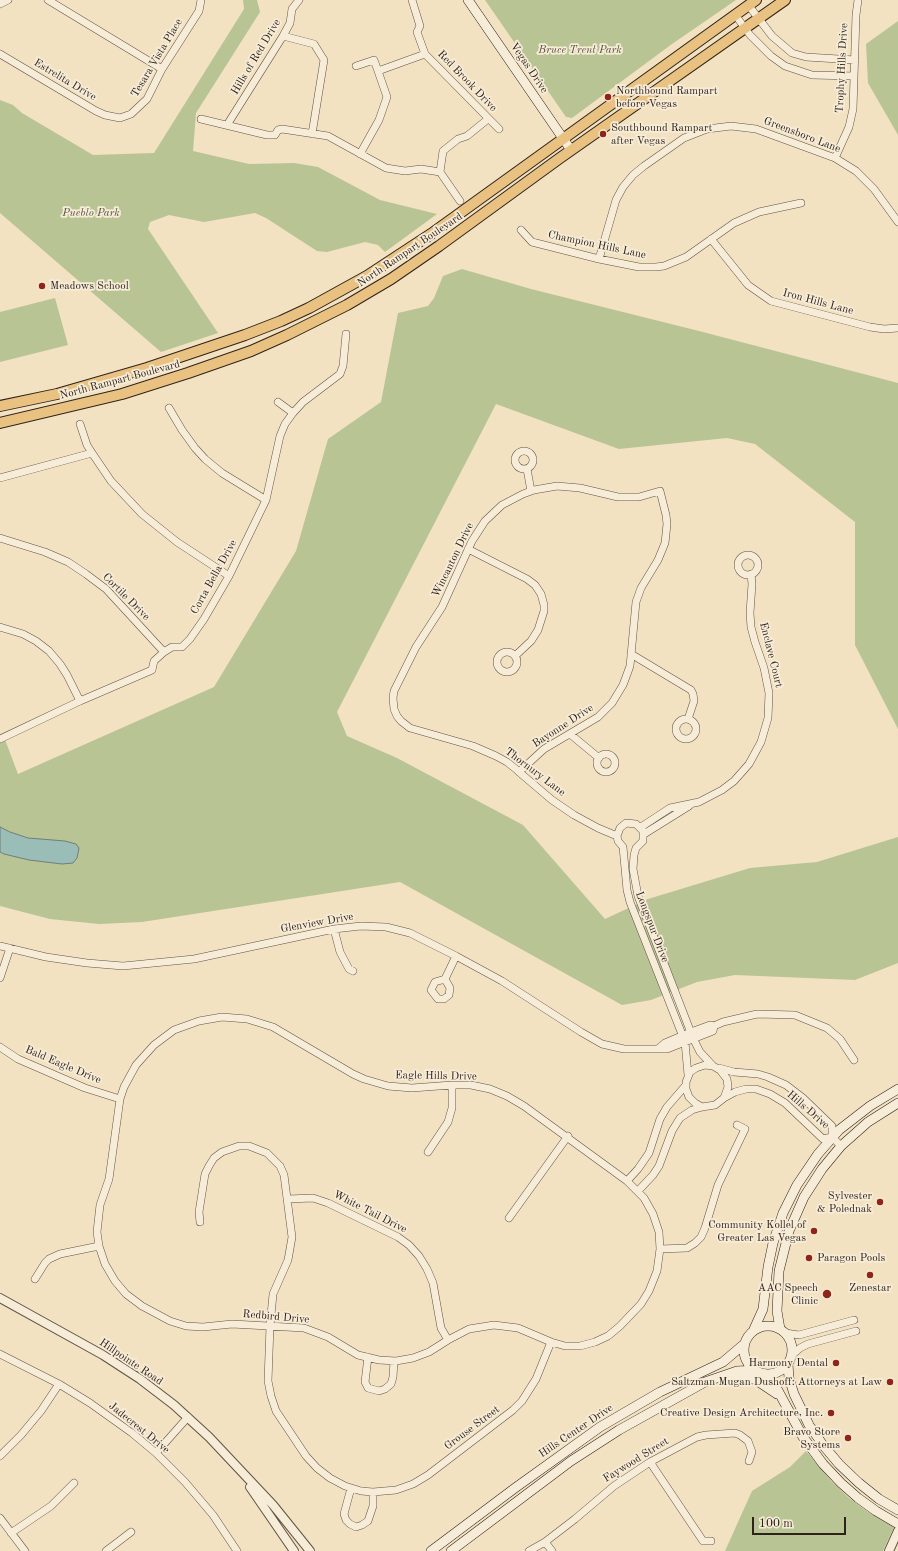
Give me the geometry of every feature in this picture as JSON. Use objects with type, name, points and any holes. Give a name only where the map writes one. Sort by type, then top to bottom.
[{"type":"main road","name":"Vegas Drive","points":[[468,0],[571,150]]},
{"type":"main road","name":"North Rampart Boulevard","points":[[0,422],[122,394],[202,368],[251,351],[347,305],[391,279],[571,150],[785,0]]},
{"type":"main road","name":"North Rampart Boulevard","points":[[0,406],[57,394],[147,368],[245,335],[309,308],[400,255],[736,16],[752,3]]},
{"type":"main road","points":[[281,321],[287,335]]},
{"type":"main road","points":[[754,1330],[763,1309],[770,1255],[783,1213],[802,1176],[832,1138],[861,1112],[881,1098],[898,1089]]},
{"type":"main road","points":[[898,1103],[868,1122],[841,1146],[825,1165],[809,1188],[789,1231],[781,1260],[777,1311],[783,1331],[792,1344],[789,1378],[794,1394],[809,1425],[839,1464],[859,1484],[879,1499],[898,1510]]},
{"type":"main road","points":[[783,1331],[768,1325],[754,1330],[747,1336],[743,1345],[745,1360],[776,1387],[808,1446],[832,1474],[867,1505],[898,1524]]},
{"type":"main road","name":"Hills Center Drive","points":[[431,1551],[521,1483],[600,1427],[660,1392],[723,1362],[743,1345]]},
{"type":"main road","points":[[759,1372],[776,1373],[790,1359]]},
{"type":"main road","name":"Hills Center Drive","points":[[451,1551],[571,1461],[650,1412],[705,1382],[742,1370],[759,1372]]},
{"type":"main road","points":[[723,1376],[741,1376],[756,1380],[768,1387],[782,1399]]},
{"type":"street","points":[[0,4],[8,0]]},
{"type":"street","points":[[48,0],[162,69]]},
{"type":"street","name":"Tesara Vista Place","points":[[120,118],[131,114],[147,99],[162,69],[199,11],[201,0]]},
{"type":"street","name":"Hills of Red Drive","points":[[227,125],[283,36],[290,23],[292,9],[299,0]]},
{"type":"street","name":"Red Brook Drive","points":[[412,0],[420,26],[417,32],[425,54],[499,130]]},
{"type":"street","name":"Trophy Hills Drive","points":[[835,158],[849,127],[853,109],[856,15],[858,0]]},
{"type":"street","points":[[752,3],[759,19],[772,36],[792,53],[806,57],[855,60]]},
{"type":"street","points":[[736,16],[750,35],[771,56],[785,66],[812,75],[854,76]]},
{"type":"street","points":[[283,36],[314,44],[324,60],[312,134]]},
{"type":"street","name":"Estrelita Drive","points":[[0,54],[96,111],[105,115],[120,118]]},
{"type":"street","points":[[378,71],[425,54]]},
{"type":"street","points":[[356,66],[374,60],[387,97],[379,120],[360,154]]},
{"type":"street","points":[[460,201],[440,172],[443,151],[458,139],[466,136],[488,118]]},
{"type":"street","points":[[202,119],[267,135],[275,135],[278,130],[282,129],[328,136],[386,168],[405,172],[421,169],[440,172]]},
{"type":"street","name":"Greensboro Lane","points":[[599,259],[616,200],[623,187],[633,176],[644,166],[684,138],[707,129],[731,126],[756,129],[835,158],[856,171],[874,189],[898,222]]},
{"type":"street","name":"Champion Hills Lane","points":[[521,230],[532,242],[599,259],[639,267],[664,266],[686,257],[734,223],[759,212],[801,203]]},
{"type":"street","name":"Iron Hills Lane","points":[[711,239],[748,285],[771,301],[870,327],[884,329],[898,328]]},
{"type":"street","name":"Corta Bella Drive","points":[[164,652],[172,647],[182,647],[190,639],[229,576],[266,500],[280,436],[292,413],[302,402],[340,374],[343,366],[346,334]]},
{"type":"street","points":[[278,402],[292,413]]},
{"type":"street","points":[[169,408],[182,430],[205,459],[222,473],[266,500]]},
{"type":"street","points":[[80,424],[87,445],[111,481],[142,514],[177,542],[229,576]]},
{"type":"street","points":[[0,478],[92,453]]},
{"type":"street","points":[[527,469],[531,491]]},
{"type":"street","name":"Wincanton Drive","points":[[395,712],[393,702],[394,691],[416,647],[438,615],[478,530],[493,513],[512,499],[545,487],[568,486],[607,495],[628,497],[650,495],[660,491]]},
{"type":"street","name":"Bayonne Drive","points":[[519,772],[544,749],[598,718],[618,694],[627,676],[631,654],[633,618],[636,602],[641,588],[658,560],[665,542],[667,524],[660,491]]},
{"type":"street","name":"Cortile Drive","points":[[0,538],[45,552],[68,562],[86,574],[106,589],[164,652]]},
{"type":"street","points":[[468,550],[527,579],[541,594],[544,611],[538,630],[531,642],[515,656]]},
{"type":"street","name":"Enclave Court","points":[[644,834],[695,803],[722,790],[741,774],[756,754],[766,730],[769,693],[766,674],[754,642],[751,627],[751,574]]},
{"type":"street","points":[[0,627],[23,634],[36,641],[49,651],[63,669],[80,701]]},
{"type":"street","points":[[0,739],[80,701],[152,670],[154,661],[164,652]]},
{"type":"street","points":[[631,654],[691,690],[694,701],[688,719]]},
{"type":"street","name":"Thornury Lane","points":[[395,712],[401,722],[410,728],[485,750],[507,762],[552,800],[574,815],[598,828],[618,836]]},
{"type":"street","points":[[570,734],[599,758]]},
{"type":"street","name":"Enclave Court","points":[[640,827],[670,808],[695,803]]},
{"type":"street","points":[[618,836],[620,828],[626,823],[634,823],[640,827],[644,834]]},
{"type":"street","name":"Longspur Drive","points":[[644,834],[643,841],[636,848],[634,855],[635,882],[638,896],[692,1035],[700,1052],[715,1067]]},
{"type":"street","name":"Longspur Drive","points":[[618,836],[618,841],[623,847],[625,879],[630,902],[684,1038],[688,1075]]},
{"type":"street","name":"Glenview Drive","points":[[0,946],[46,957],[123,966],[194,959],[334,929],[361,926],[386,927],[410,933],[456,956],[502,981],[602,1044],[624,1049],[659,1048],[665,1043],[692,1035],[710,1025],[714,1026],[723,1022],[757,1014],[795,1016],[827,1028],[840,1039],[854,1060]]},
{"type":"street","points":[[334,929],[340,952],[349,969],[353,971]]},
{"type":"street","points":[[0,978],[10,948]]},
{"type":"street","points":[[445,979],[456,956]]},
{"type":"street","name":"Eagle Hills Drive","points":[[120,1099],[124,1087],[136,1065],[154,1045],[174,1030],[199,1021],[222,1017],[247,1019],[273,1027],[364,1079],[388,1086],[412,1088],[471,1085],[490,1089],[507,1096],[568,1136],[638,1191],[644,1198],[653,1214],[659,1232],[660,1249]]},
{"type":"street","name":"Bald Eagle Drive","points":[[0,1046],[18,1060],[85,1088],[120,1099]]},
{"type":"street","name":"Hills Drive","points":[[688,1075],[698,1066],[705,1065],[734,1072],[758,1074],[777,1080],[803,1098],[832,1126],[832,1138]]},
{"type":"street","points":[[715,1067],[723,1072],[728,1083],[724,1098]]},
{"type":"street","points":[[688,1075],[686,1085],[689,1097],[695,1103],[702,1106]]},
{"type":"street","points":[[428,1152],[448,1122],[452,1108],[452,1085]]},
{"type":"street","points":[[627,1181],[638,1169],[649,1153],[660,1119],[667,1107],[686,1085]]},
{"type":"street","name":"Hills Drive","points":[[638,1191],[653,1176],[659,1166],[677,1121],[687,1112],[702,1106],[715,1105],[735,1092],[746,1089],[756,1089],[770,1094],[785,1103],[823,1139],[832,1138],[841,1146]]},
{"type":"street","name":"Redbird Drive","points":[[120,1099],[109,1179],[100,1205],[98,1218],[97,1232],[99,1246],[105,1264],[114,1281],[126,1294],[142,1306],[170,1321],[186,1326],[203,1327],[232,1324],[304,1328],[328,1337],[358,1355],[379,1360],[394,1361],[413,1358],[429,1352],[469,1329],[494,1325],[518,1328],[551,1342],[565,1346],[580,1346],[595,1342],[608,1336],[641,1304],[649,1291],[657,1271],[660,1249]]},
{"type":"street","points":[[660,1249],[687,1248],[701,1237],[718,1185],[745,1129],[737,1125]]},
{"type":"street","points":[[509,1218],[568,1136]]},
{"type":"street","name":"Grouse Street","points":[[200,1222],[199,1212],[205,1174],[214,1158],[230,1148],[249,1146],[258,1148],[274,1158],[284,1175],[292,1237],[288,1260],[273,1294],[268,1381],[271,1396],[276,1411],[306,1456],[317,1468],[330,1478],[351,1488],[373,1492],[396,1490],[413,1484],[428,1475],[513,1410],[522,1401],[536,1379],[551,1342]]},
{"type":"street","name":"White Tail Drive","points":[[288,1199],[313,1198],[328,1203],[398,1237],[409,1245],[419,1256],[433,1283],[441,1328],[448,1340]]},
{"type":"street","points":[[35,1279],[44,1263],[49,1259],[60,1254],[99,1246]]},
{"type":"street","name":"Hillpointe Road","points":[[0,1298],[120,1365],[188,1417],[273,1505],[310,1551]]},
{"type":"street","points":[[783,1331],[795,1335],[803,1334],[854,1320]]},
{"type":"street","points":[[790,1359],[800,1348],[808,1344],[856,1331]]},
{"type":"street","name":"Jadecrest Drive","points":[[0,1354],[59,1384],[90,1403],[132,1433],[156,1453],[185,1482],[213,1515],[237,1551]]},
{"type":"street","points":[[368,1357],[365,1382],[368,1388],[379,1391],[385,1389],[391,1384],[394,1361]]},
{"type":"street","points":[[0,1456],[31,1423],[59,1384]]},
{"type":"street","points":[[156,1453],[188,1417]]},
{"type":"street","name":"Faywood Street","points":[[529,1551],[545,1542],[614,1486],[650,1462],[697,1437],[734,1433],[740,1435],[748,1441],[752,1452],[749,1461]]},
{"type":"street","points":[[650,1462],[703,1541],[710,1541]]},
{"type":"street","name":"Hillpointe Road","points":[[235,1464],[294,1551]]},
{"type":"street","points":[[11,1533],[51,1506],[74,1483]]},
{"type":"street","points":[[351,1488],[344,1514],[346,1520],[350,1524],[356,1526],[362,1525],[368,1521],[373,1506],[373,1492]]},
{"type":"street","points":[[0,1518],[25,1551]]},
{"type":"street","points":[[889,1551],[898,1531]]},
{"type":"street","points":[[106,1551],[131,1532]]},
{"type":"street","points":[[545,1542],[552,1551]]},
{"type":"green space","name":"Pueblo Park","points":[[243,0],[257,0],[260,12],[196,113],[193,151],[249,164],[294,163],[318,167],[380,200],[437,214],[385,252],[378,245],[365,242],[327,252],[317,251],[266,218],[255,213],[204,222],[169,215],[150,222],[148,229],[218,333],[161,352],[0,213],[0,100],[13,105],[22,113],[93,155],[154,153],[244,9]]},
{"type":"green space","name":"Bruce Trent Park","points":[[485,0],[736,0],[672,44],[572,118],[566,117]]},
{"type":"green space","points":[[898,21],[898,135],[868,83],[866,44]]},
{"type":"green space","points":[[462,269],[531,289],[898,383],[898,729],[855,645],[855,522],[755,444],[727,438],[619,449],[496,404],[337,712],[347,736],[397,758],[523,825],[605,919],[648,899],[750,868],[817,862],[898,837],[898,963],[855,980],[735,975],[697,982],[651,1000],[622,1005],[400,882],[142,922],[99,924],[50,919],[0,906],[0,739],[4,737],[18,774],[214,687],[296,551],[328,439],[381,402],[398,313],[428,306],[434,298],[443,276]]},
{"type":"green space","points":[[55,298],[68,345],[0,362],[0,312]]},
{"type":"green space","points":[[806,1451],[831,1481],[849,1498],[868,1512],[894,1527],[883,1551],[725,1551],[752,1491],[790,1467]]},
{"type":"water","points":[[0,827],[28,838],[65,841],[76,844],[79,848],[77,858],[73,863],[62,864],[29,860],[4,854],[0,852]]},
{"type":"place","name":"Northbound Rampart before Vegas","points":[[608,97]]},
{"type":"place","name":"Southbound Rampart after Vegas","points":[[603,134]]},
{"type":"place","name":"Meadows School","points":[[42,286]]},
{"type":"place","name":"Sylvester & Polednak","points":[[880,1202]]},
{"type":"place","name":"Community Kollel of Greater Las Vegas","points":[[814,1231]]},
{"type":"place","name":"Paragon Pools","points":[[809,1258]]},
{"type":"place","name":"Zenestar","points":[[870,1275]]},
{"type":"place","name":"AAC Speech Clinic","points":[[827,1294]]},
{"type":"place","name":"Harmony Dental","points":[[836,1363]]},
{"type":"place","name":"Saltzman Mugan Dushoff: Attorneys at Law","points":[[890,1382]]},
{"type":"place","name":"Creative Design Architecture, Inc.","points":[[831,1413]]},
{"type":"place","name":"Bravo Store Systems","points":[[848,1438]]}]
